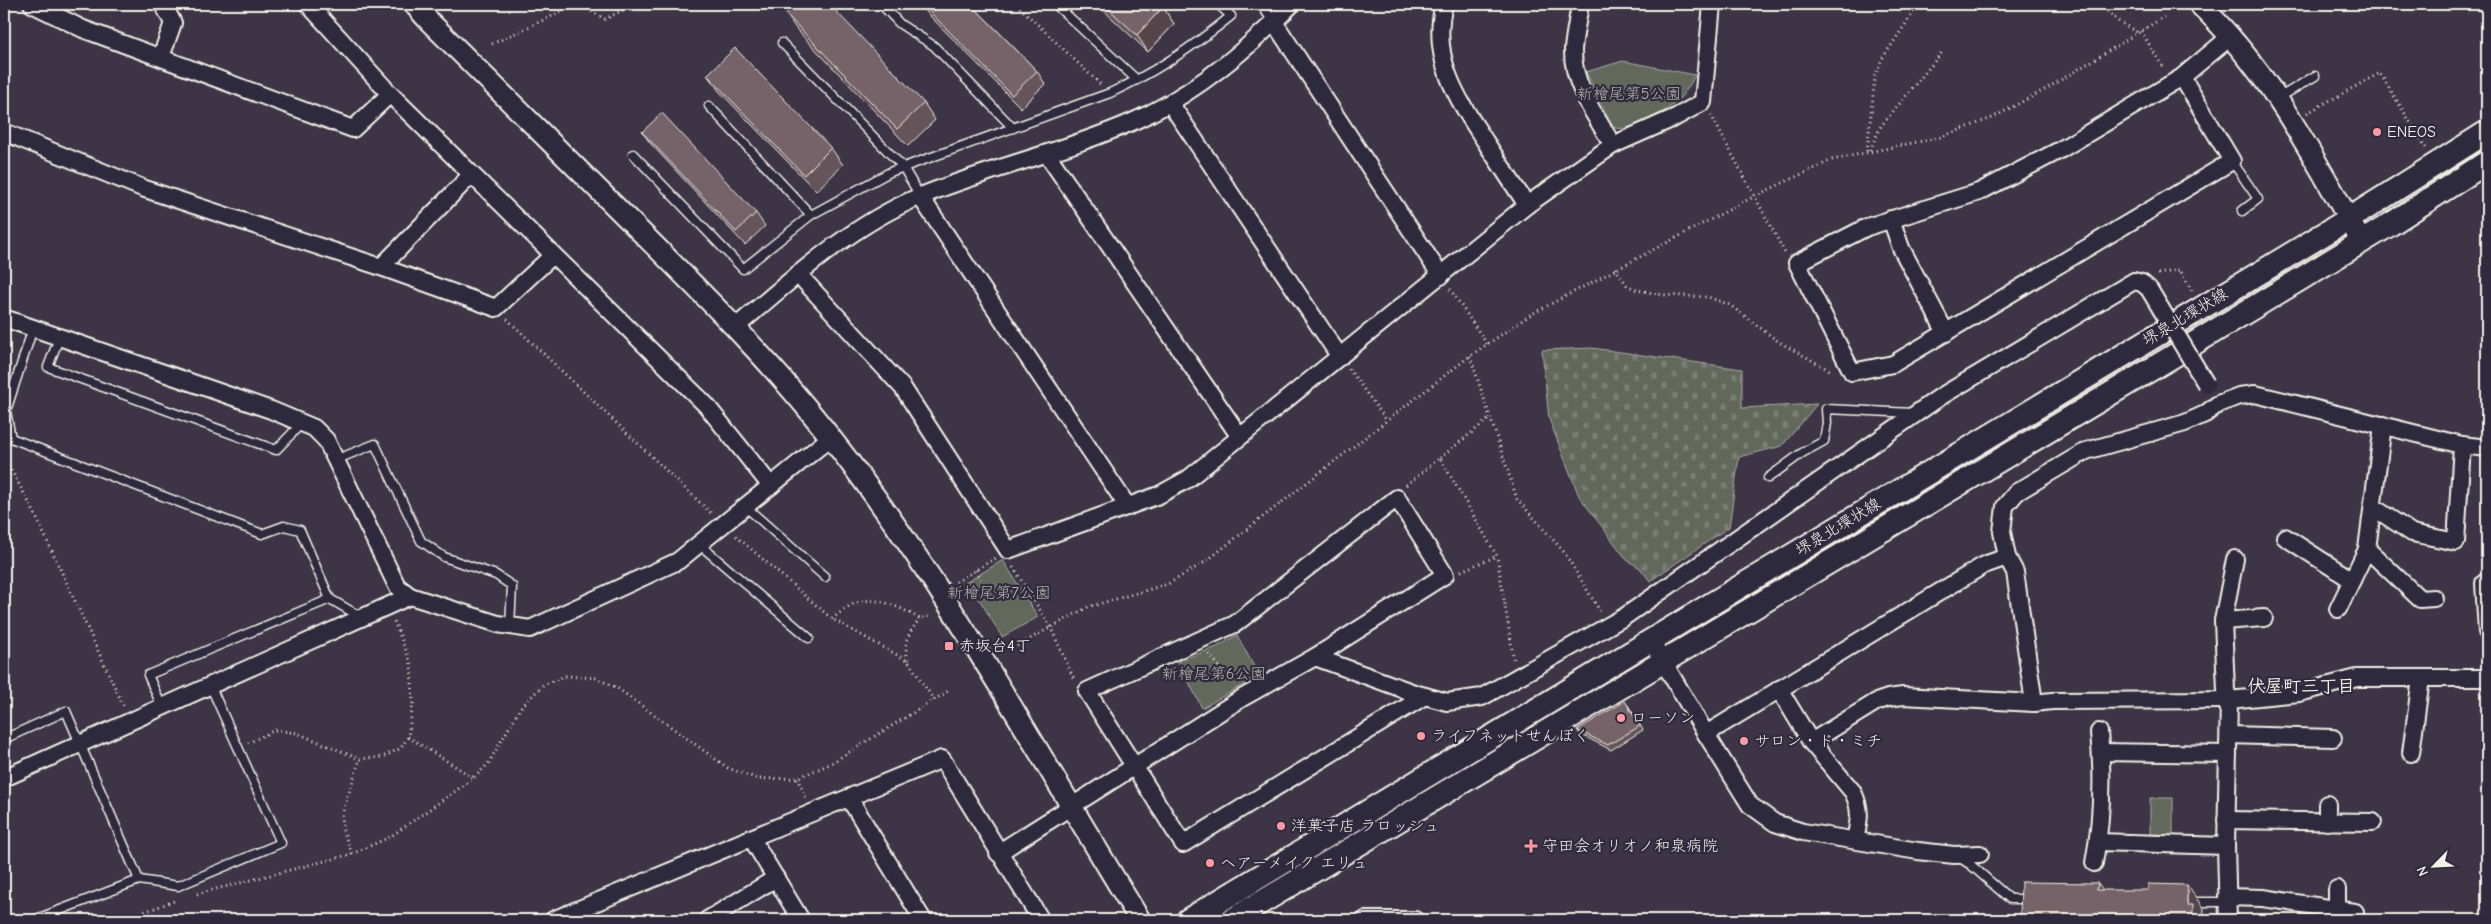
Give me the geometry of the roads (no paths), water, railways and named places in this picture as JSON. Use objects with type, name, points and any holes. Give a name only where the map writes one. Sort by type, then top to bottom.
[{"type":"main road","name":"堺泉北環状線","points":[[1188,920],[2349,219],[2487,132]]},
{"type":"main road","name":"堺泉北環状線","points":[[1232,920],[2361,241],[2487,162]]},
{"type":"street","points":[[32,4],[83,29],[353,128],[390,94]]},
{"type":"street","points":[[161,57],[174,23],[163,4]]},
{"type":"street","points":[[308,4],[390,94],[706,405],[771,486]]},
{"type":"street","points":[[414,4],[429,22],[736,327],[786,382],[831,437],[887,511],[926,571],[1140,920]]},
{"type":"street","points":[[736,327],[798,274],[870,222],[920,196],[1047,154],[1132,122],[1170,103],[1233,59],[1292,4]]},
{"type":"street","points":[[1444,4],[1440,34],[1444,64],[1456,97],[1527,206]]},
{"type":"street","points":[[1580,4],[1573,51],[1578,80],[1583,93],[1613,145]]},
{"type":"street","points":[[798,274],[902,388],[1008,550],[1160,495],[1188,478],[1527,206],[1613,145],[1676,117],[1703,102],[1712,4]]},
{"type":"street","points":[[2199,4],[2254,64],[2277,99],[2361,241]]},
{"type":"street","points":[[1274,22],[1441,276]]},
{"type":"street","points":[[2182,77],[2232,161],[1893,364],[1852,372],[1797,263],[1867,227],[1979,192],[2060,150],[2182,77],[2230,37]]},
{"type":"street","points":[[1170,103],[1340,357]]},
{"type":"street","points":[[4,132],[145,189],[381,267],[496,308],[553,255]]},
{"type":"street","points":[[1047,154],[1240,437]]},
{"type":"street","points":[[381,267],[471,175]]},
{"type":"street","points":[[920,196],[1128,506]]},
{"type":"street","points":[[1891,219],[1901,248],[1946,333]]},
{"type":"street","points":[[1315,657],[1447,702],[1482,697],[1609,626],[1917,413],[2134,281],[2142,283],[2149,289],[2218,404]]},
{"type":"street","points":[[4,318],[302,422],[314,428],[326,440],[388,571],[397,586],[410,596],[510,626],[530,629],[678,561],[831,437]]},
{"type":"street","points":[[2034,703],[2015,572],[2007,557],[2002,532],[2005,506],[2017,492],[2086,451],[2185,422],[2205,414],[2218,404],[2238,396],[2255,394],[2462,445],[2487,448]]},
{"type":"street","points":[[2338,609],[2367,549],[2383,425]]},
{"type":"street","points":[[2373,507],[2412,532],[2456,542],[2462,445]]},
{"type":"street","points":[[998,853],[1072,808],[1134,766],[1242,698],[1315,657],[1445,575],[1397,498],[1234,624],[1087,691],[1134,766],[1183,844],[1426,696]]},
{"type":"street","points":[[2286,537],[2352,580]]},
{"type":"street","points":[[2367,549],[2420,599],[2434,598]]},
{"type":"street","points":[[1706,734],[1984,565],[2007,557]]},
{"type":"street","points":[[2228,920],[2226,900],[2226,820],[2229,700],[2226,690],[2223,621],[2235,559]]},
{"type":"street","points":[[2484,583],[2487,632]]},
{"type":"street","points":[[4,778],[410,596]]},
{"type":"street","points":[[2223,621],[2264,618]]},
{"type":"street","points":[[1651,641],[1750,805],[1775,823],[1803,832],[1954,855],[1980,854]]},
{"type":"street","points":[[1811,742],[1888,698],[1903,696],[2034,703],[2052,700],[2229,700],[2299,693],[2357,678],[2487,678]]},
{"type":"street","points":[[2411,753],[2420,678]]},
{"type":"street","points":[[1779,689],[1811,742],[1853,792],[1860,812],[1855,840]]},
{"type":"street","points":[[2094,863],[2098,842],[2101,752],[2099,732]]},
{"type":"street","points":[[2229,735],[2333,738]]},
{"type":"street","points":[[2101,752],[2228,754]]},
{"type":"street","points":[[558,919],[942,760],[1041,920]]},
{"type":"street","points":[[849,798],[922,920]]},
{"type":"street","points":[[2327,804],[2327,822]]},
{"type":"street","points":[[2226,820],[2373,822]]},
{"type":"street","points":[[752,840],[802,920]]},
{"type":"street","points":[[2098,842],[2226,846]]},
{"type":"street","points":[[707,920],[776,878]]},
{"type":"street","points":[[2336,909],[2337,889]]},
{"type":"street","points":[[2226,900],[2263,898],[2354,912]]},
{"type":"street","points":[[1365,920],[1406,918],[1415,920]]},
{"type":"lane","points":[[881,4],[900,24],[934,46],[1013,128]]},
{"type":"lane","points":[[1055,4],[1137,80]]},
{"type":"lane","points":[[633,154],[743,269],[811,215],[903,167],[1110,93],[1137,80],[1194,46],[1231,16],[1218,4]]},
{"type":"lane","points":[[1260,4],[1274,22]]},
{"type":"lane","points":[[782,43],[903,167],[920,196]]},
{"type":"lane","points":[[2277,99],[2315,76]]},
{"type":"lane","points":[[709,106],[811,215]]},
{"type":"lane","points":[[2232,161],[2258,199],[2242,211]]},
{"type":"lane","points":[[33,328],[6,411],[11,438],[262,534],[284,526],[300,530],[330,599],[362,618]]},
{"type":"lane","points":[[59,338],[48,367],[276,450],[302,422]]},
{"type":"lane","points":[[1768,478],[1802,453],[1824,441],[1827,423],[1826,410],[1917,413]]},
{"type":"lane","points":[[336,460],[375,444],[421,541],[444,558],[496,574],[512,586],[510,626]]},
{"type":"lane","points":[[746,507],[825,577]]},
{"type":"lane","points":[[699,544],[809,638]]},
{"type":"lane","points":[[162,707],[148,675],[330,599]]},
{"type":"lane","points":[[34,920],[139,880],[178,886],[281,843],[210,685]]},
{"type":"lane","points":[[4,738],[66,711],[139,880]]},
{"type":"lane","points":[[1954,855],[1971,865],[2010,899],[2039,899]]},
{"type":"lane","points":[[2179,901],[2226,900]]},
{"type":"place","name":"ENEOS","points":[[2377,132]]},
{"type":"place","name":"赤坂台4丁","points":[[949,646]]},
{"type":"place","name":"ローソン","points":[[1621,718]]},
{"type":"place","name":"ライフネットせんぼく","points":[[1421,736]]},
{"type":"place","name":"サロン・ド・ミチ","points":[[1744,741]]},
{"type":"place","name":"洋菓子店 ラロッシュ","points":[[1281,826]]},
{"type":"place","name":"守田会オリオノ和泉病院","points":[[1531,846]]},
{"type":"place","name":"ヘアーメイク エリュ","points":[[1210,863]]},
{"type":"district","name":"伏屋町三丁目","points":[[2301,686]]},
{"type":"park label","name":"新檜尾第5公園","points":[[1629,94]]},
{"type":"park label","name":"新檜尾第7公園","points":[[999,593]]},
{"type":"park label","name":"新檜尾第6公園","points":[[1214,674]]}]
